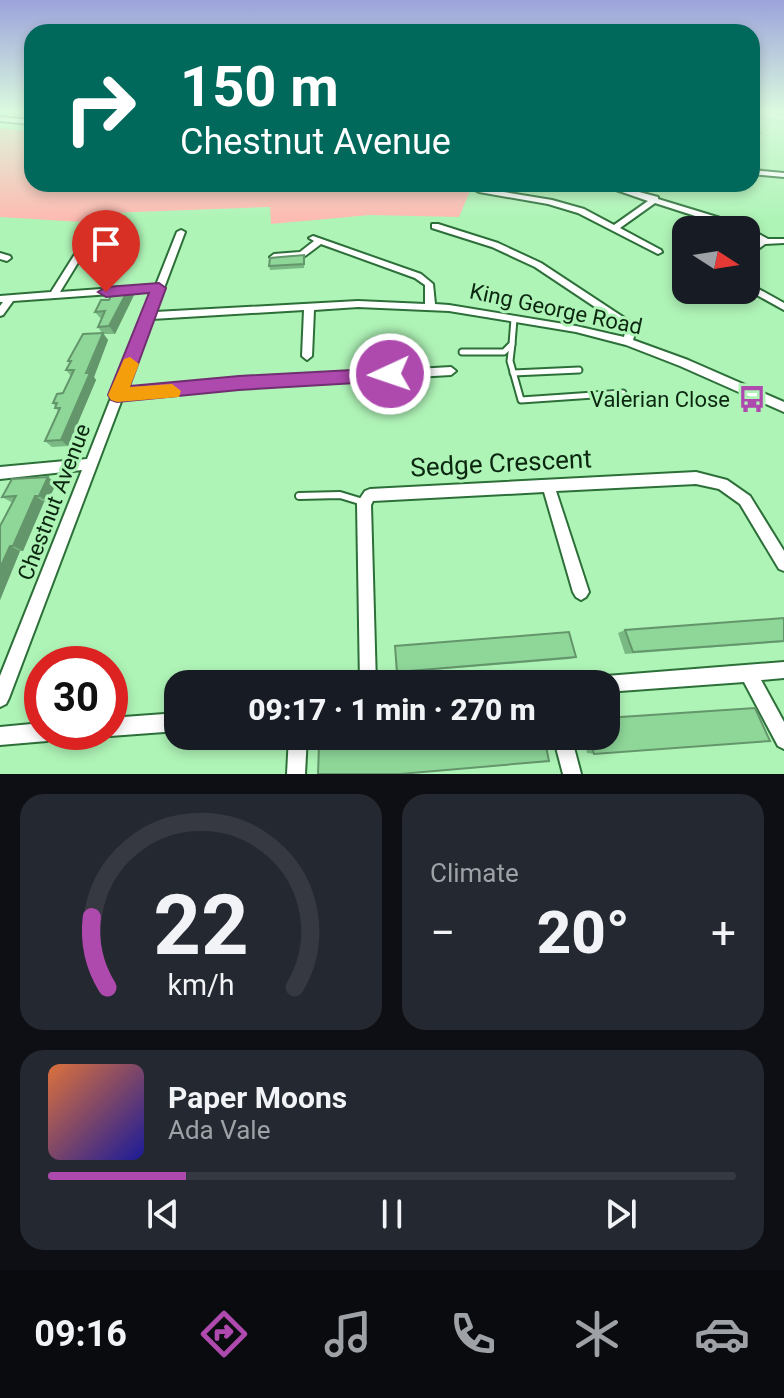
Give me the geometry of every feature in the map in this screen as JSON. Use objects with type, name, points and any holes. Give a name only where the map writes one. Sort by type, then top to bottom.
[{"type":"street","points":[[760,173],[784,175]]},
{"type":"street","points":[[490,192],[563,205],[615,228],[658,252]]},
{"type":"street","points":[[630,192],[752,231],[765,240]]},
{"type":"street","points":[[615,228],[655,199]]},
{"type":"street","points":[[435,226],[495,245],[544,268],[626,323],[630,333],[628,342]]},
{"type":"street","name":"Chestnut Avenue","points":[[0,698],[181,232]]},
{"type":"street","points":[[274,257],[302,254],[316,239],[423,279],[431,289],[430,305]]},
{"type":"street","points":[[760,242],[784,241]]},
{"type":"street","points":[[53,296],[78,256]]},
{"type":"street","points":[[0,313],[5,299],[159,288]]},
{"type":"street","points":[[760,293],[784,307]]},
{"type":"street","name":"King George Road","points":[[149,316],[372,303],[430,305],[628,342],[784,407]]},
{"type":"street","points":[[307,356],[309,307]]},
{"type":"street","points":[[117,395],[239,383],[451,371]]},
{"type":"street","points":[[0,473],[90,464]]},
{"type":"street","name":"Sedge Crescent","points":[[364,503],[370,495],[387,493],[696,478],[722,484],[745,500],[784,564]]},
{"type":"street","points":[[548,485],[581,592]]},
{"type":"street","points":[[364,503],[368,670]]},
{"type":"street","points":[[620,683],[784,670]]},
{"type":"street","points":[[748,672],[784,740]]},
{"type":"street","points":[[128,726],[164,723]]},
{"type":"street","points":[[0,736],[24,734]]},
{"type":"street","points":[[296,774],[297,750]]},
{"type":"street","points":[[566,750],[572,774]]},
{"type":"lane","points":[[514,319],[510,361],[521,400],[623,393]]},
{"type":"lane","points":[[462,352],[504,352],[512,344]]},
{"type":"lane","points":[[513,373],[579,370]]},
{"type":"lane","points":[[299,496],[340,494],[355,497],[364,503]]},
{"type":"shaded area","points":[[0,147],[24,147],[24,192],[470,192],[459,217],[370,215],[271,224],[270,207],[108,213],[98,223],[0,217]]},
{"type":"building","points":[[304,255],[304,264],[269,266],[270,258]]},
{"type":"building","points":[[129,288],[109,326],[98,327],[105,311],[95,312],[101,300],[109,300],[114,289]]},
{"type":"building","points":[[103,333],[86,373],[90,373],[61,440],[45,441],[60,408],[55,408],[57,403],[53,403],[57,394],[63,393],[74,370],[66,370],[71,361],[68,361],[83,334]]},
{"type":"building","points":[[48,477],[39,496],[35,496],[0,568],[0,526],[16,496],[2,497],[12,479]]},
{"type":"building","points":[[784,618],[784,641],[633,652],[625,630]]},
{"type":"building","points":[[569,632],[576,657],[397,670],[395,646]]},
{"type":"building","points":[[755,708],[770,741],[594,754],[593,750],[620,750],[620,717]]},
{"type":"building","points":[[319,750],[547,750],[549,761],[400,774],[318,774]]},
{"type":"slow traffic","points":[[130,364],[117,395],[172,391]]},
{"type":"place","name":"Valerian Close","points":[[752,399]]},
{"type":"route","points":[[106,292],[159,288],[117,395],[239,383],[390,374]]}]
